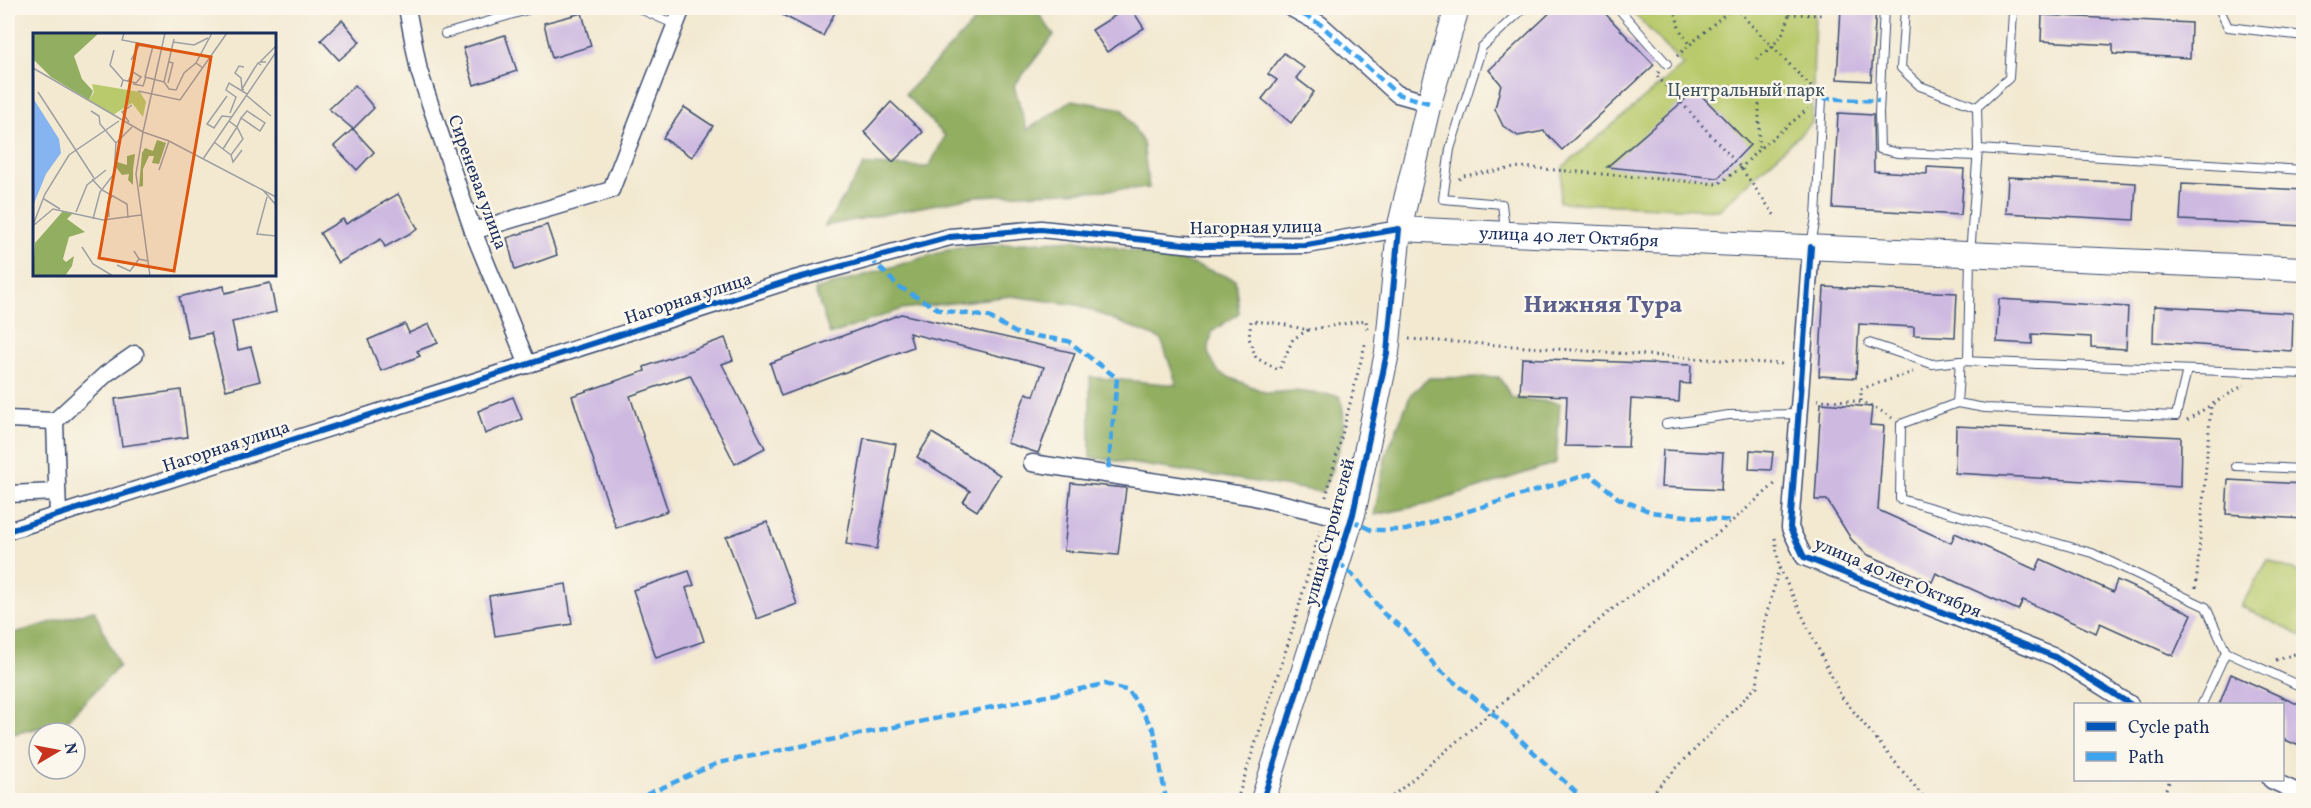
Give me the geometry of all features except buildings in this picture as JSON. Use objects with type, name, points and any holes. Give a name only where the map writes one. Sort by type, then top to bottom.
[{"type":"main road","name":"улица Строителей","points":[[1263,801],[1352,520],[1389,336],[1399,229],[1429,103],[1457,8]]},
{"type":"main road","name":"улица 40 лет Октября","points":[[1399,229],[2304,269]]},
{"type":"street","name":"Сиреневая улица","points":[[407,8],[419,72],[473,231],[528,365]]},
{"type":"street","points":[[473,231],[611,190],[682,8]]},
{"type":"street","points":[[1291,8],[1320,24],[1397,93],[1429,103]]},
{"type":"street","name":"Нагорная улица","points":[[8,531],[790,280],[950,237],[1041,229],[1203,246],[1306,245],[1399,229]]},
{"type":"street","name":"улица 40 лет Октября","points":[[1811,247],[1790,528],[1803,557],[2055,657],[2127,703]]},
{"type":"street","points":[[8,419],[55,421],[106,374],[135,354]]},
{"type":"street","points":[[55,421],[58,515]]},
{"type":"street","points":[[1032,463],[1250,495],[1352,520]]},
{"type":"street","points":[[8,494],[57,492]]},
{"type":"street","points":[[2273,781],[2304,795]]},
{"type":"lane","points":[[445,34],[534,8]]},
{"type":"lane","points":[[638,8],[676,25]]},
{"type":"lane","points":[[1505,234],[1502,204],[1443,199],[1443,196],[1450,149],[1482,47],[1524,8]]},
{"type":"lane","points":[[1618,8],[1667,64]]},
{"type":"lane","points":[[1884,8],[1879,113],[1880,149],[1978,152],[2304,170]]},
{"type":"lane","points":[[1905,8],[1901,68],[1920,86],[1977,107]]},
{"type":"lane","points":[[1957,403],[1964,361],[1978,152],[1977,107],[2009,78],[2013,12],[2007,8]]},
{"type":"lane","points":[[2218,8],[2228,27],[2304,36]]},
{"type":"lane","points":[[1811,247],[1816,218],[1822,98]]},
{"type":"lane","points":[[1869,343],[1932,364],[1964,361],[2304,375]]},
{"type":"lane","points":[[2187,370],[2176,416],[1985,408],[1957,403],[1901,424],[1900,499],[2092,553],[2195,601],[2206,607],[2226,652],[2304,688]]},
{"type":"lane","points":[[1666,424],[1800,407]]},
{"type":"lane","points":[[2236,466],[2304,469]]},
{"type":"lane","points":[[2203,703],[2226,652]]},
{"type":"path","points":[[1675,8],[1679,28],[1689,44]]},
{"type":"path","points":[[1443,196],[1463,176],[1521,167],[1718,184],[1741,168],[1759,149],[1822,98],[1733,8],[1656,75],[1741,168],[1775,216]]},
{"type":"path","points":[[1757,59],[1773,47],[1784,32],[1789,8]]},
{"type":"path","points":[[1789,14],[1825,15]]},
{"type":"path","points":[[1759,104],[1759,149]]},
{"type":"path","points":[[1236,801],[1293,628],[1368,334],[1366,320],[1308,330],[1293,339],[1279,370],[1256,358],[1249,338],[1251,321],[1277,323],[1308,330]]},
{"type":"path","points":[[1389,336],[1781,364],[1789,368]]},
{"type":"path","points":[[1862,401],[1861,389],[1901,377],[1932,364]]},
{"type":"path","points":[[2195,601],[2211,405],[2262,373]]},
{"type":"path","points":[[1800,407],[1862,401],[1872,404],[1901,424]]},
{"type":"path","points":[[1388,801],[1611,610],[1722,530],[1780,480]]},
{"type":"path","points":[[1649,801],[1656,788],[1757,686],[1764,624],[1779,567],[1842,696],[1926,801]]},
{"type":"path","points":[[2257,667],[2304,651]]},
{"type":"path","points":[[2161,801],[2170,781]]},
{"type":"green space","name":"Центральный парк","points":[[1629,8],[1815,8],[1812,123],[1719,210],[1559,202],[1563,167],[1683,65]]},
{"type":"green space","points":[[1037,11],[1054,35],[1014,86],[1027,130],[1072,100],[1123,109],[1143,143],[1149,188],[977,196],[825,226],[864,165],[929,167],[945,136],[905,94],[980,16]]},
{"type":"green space","points":[[1076,240],[1177,259],[1235,279],[1239,313],[1212,332],[1208,353],[1219,373],[1267,393],[1294,391],[1339,396],[1343,408],[1343,433],[1337,457],[1322,492],[1090,457],[1090,377],[1177,385],[1161,339],[1078,305],[1011,296],[902,309],[830,335],[815,290],[958,247]]},
{"type":"green space","points":[[1499,377],[1512,398],[1560,403],[1556,463],[1429,504],[1374,515],[1386,455],[1411,394],[1429,378]]},
{"type":"green space","points":[[2268,560],[2303,574],[2303,637],[2241,606]]},
{"type":"green space","points":[[94,610],[119,666],[66,721],[27,721],[27,731],[8,735],[8,635]]},
{"type":"marked path","points":[[1291,8],[1320,24],[1397,94],[1429,103]]},
{"type":"marked path","points":[[1822,98],[1879,101]]},
{"type":"marked path","points":[[870,258],[899,287],[940,310],[989,317],[1016,333],[1068,341],[1117,378],[1108,473]]},
{"type":"marked path","points":[[1351,520],[1371,530],[1406,530],[1590,474],[1618,498],[1651,512],[1732,521]]},
{"type":"marked path","points":[[1338,562],[1357,579],[1384,614],[1405,630],[1439,670],[1487,708],[1584,800]]},
{"type":"marked path","points":[[634,800],[718,763],[1105,684],[1129,691],[1154,730],[1166,800]]},
{"type":"cycle path","points":[[8,531],[791,280],[950,237],[1041,229],[1203,246],[1307,245],[1399,229],[1387,353],[1353,514],[1263,800]]},
{"type":"cycle path","points":[[1811,247],[1790,528],[1804,557],[2055,657],[2128,703]]},
{"type":"district","name":"Нижняя Тура","points":[[1603,304]]}]
